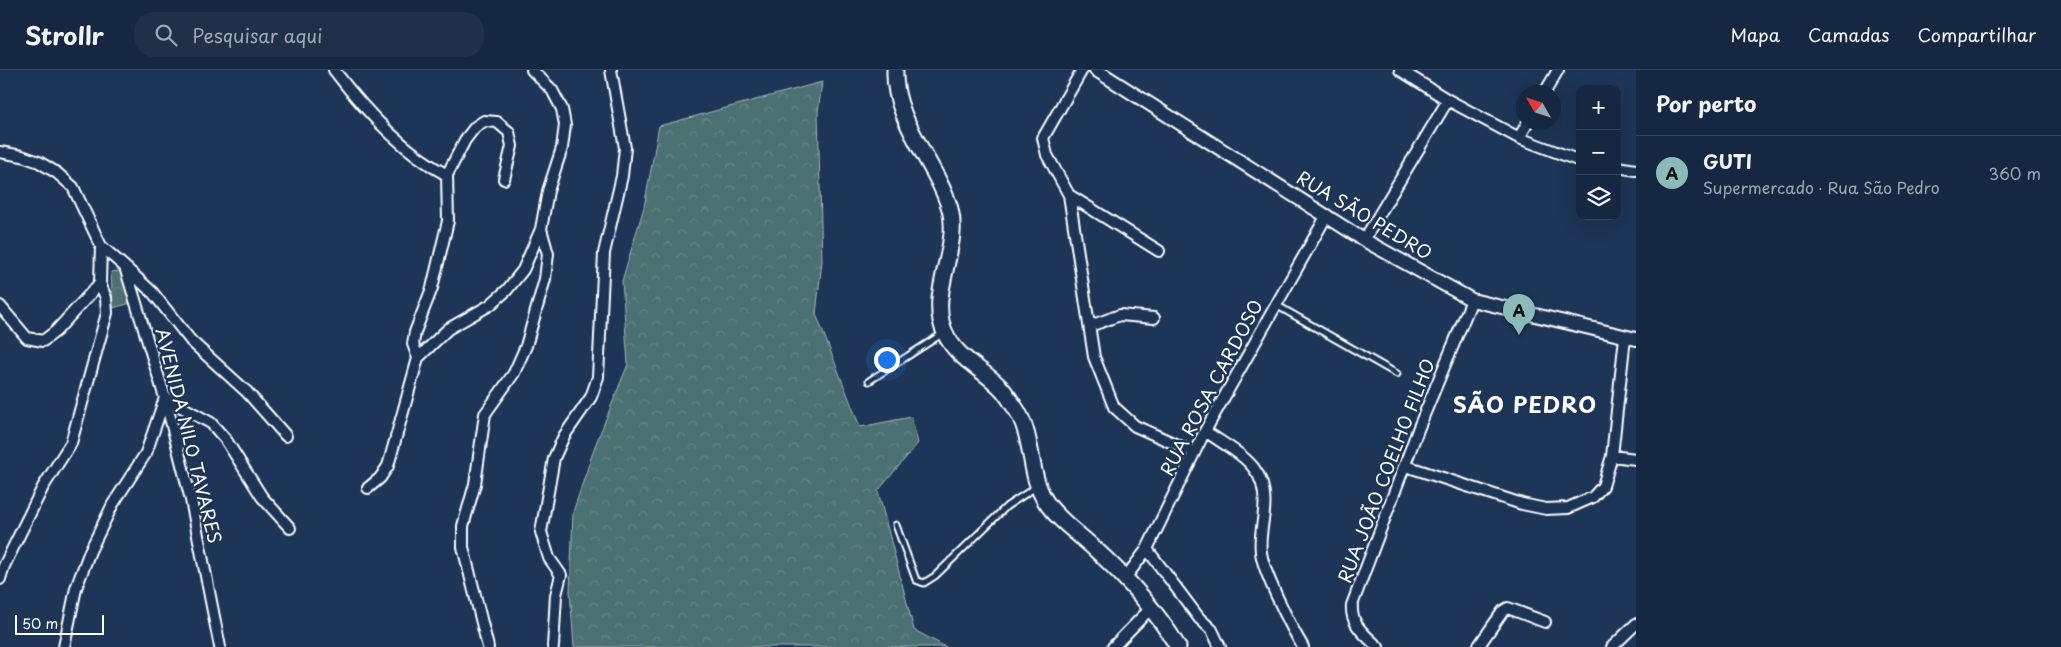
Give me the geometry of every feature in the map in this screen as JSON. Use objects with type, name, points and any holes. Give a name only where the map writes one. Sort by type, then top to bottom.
[{"type":"main road","points":[[895,70],[894,82],[900,105],[942,188],[950,211],[952,229],[940,312],[945,332],[957,353],[1000,387],[1016,408],[1027,431],[1037,487],[1048,504],[1126,577],[1151,608],[1178,647]]},
{"type":"street","points":[[334,70],[353,94],[405,148],[426,164],[447,175]]},
{"type":"street","points":[[368,488],[388,466],[418,358],[448,329],[490,305],[507,290],[523,270],[541,228],[548,191],[562,148],[565,125],[562,109],[552,90],[532,70]]},
{"type":"street","points":[[553,647],[556,595],[561,575],[549,558],[541,532],[554,458],[564,436],[590,397],[598,377],[604,253],[622,176],[625,148],[612,70]]},
{"type":"street","points":[[1082,70],[1043,138],[1047,155],[1070,195],[1094,357],[1114,407],[1119,414],[1135,426],[1194,452]]},
{"type":"street","name":"RUA SÃO PEDRO","points":[[1096,70],[1328,215],[1364,240],[1472,300],[1630,338]]},
{"type":"street","points":[[1400,70],[1448,100],[1519,138],[1576,159]]},
{"type":"street","points":[[1549,85],[1558,70]]},
{"type":"street","points":[[1364,240],[1448,100]]},
{"type":"street","points":[[418,358],[413,344],[415,332],[434,281],[448,221],[447,175],[465,140],[475,127],[484,120],[497,122],[509,132],[512,146],[504,179]]},
{"type":"street","points":[[1519,138],[1524,130]]},
{"type":"street","points":[[0,152],[22,156],[39,162],[57,173],[73,187],[101,246],[153,293],[191,341],[247,392],[286,436]]},
{"type":"street","points":[[1621,168],[1636,170]]},
{"type":"street","points":[[1070,195],[1159,251]]},
{"type":"street","name":"RUA ROSA CARDOSO","points":[[1126,577],[1147,549],[1205,431],[1328,215]]},
{"type":"street","points":[[488,647],[463,547],[463,526],[475,484],[485,414],[514,373],[526,346],[545,279],[548,254],[541,228]]},
{"type":"street","points":[[0,579],[4,566],[43,486],[70,443],[107,313],[106,298],[100,284],[101,246]]},
{"type":"street","name":"AVENIDA NILO TAVARES","points":[[125,267],[165,398],[191,500],[220,647]]},
{"type":"street","points":[[0,306],[27,338],[43,341],[56,331],[100,284]]},
{"type":"street","name":"RUA JOÃO COELHO FILHO","points":[[1378,647],[1354,622],[1352,605],[1472,300]]},
{"type":"street","points":[[1090,326],[1120,315],[1154,318]]},
{"type":"street","points":[[1406,466],[1522,504],[1546,509],[1568,508],[1593,497],[1603,486],[1612,456],[1630,338]]},
{"type":"street","points":[[64,647],[76,588],[90,551],[113,504],[146,453],[165,398],[211,423],[226,440],[262,497],[290,528]]},
{"type":"street","points":[[1205,431],[1253,465],[1264,484],[1264,510],[1260,536],[1261,555],[1303,647]]},
{"type":"street","points":[[1612,456],[1636,459]]},
{"type":"street","points":[[1147,549],[1199,618],[1212,630],[1220,647]]},
{"type":"street","points":[[1113,647],[1151,608]]},
{"type":"street","points":[[1478,647],[1503,611],[1508,608],[1545,622]]},
{"type":"street","points":[[1612,647],[1636,624]]},
{"type":"lane","points":[[1276,305],[1397,374]]},
{"type":"lane","points":[[868,381],[945,332]]},
{"type":"lane","points":[[896,525],[916,580],[924,583],[935,576],[1007,506],[1037,487]]},
{"type":"green space","points":[[822,82],[818,112],[822,261],[816,314],[860,427],[911,417],[918,443],[878,491],[914,630],[946,647],[574,647],[570,591],[573,512],[595,446],[628,364],[622,281],[644,207],[659,126]]},
{"type":"green space","points":[[125,270],[131,303],[113,308],[111,272]]},
{"type":"place","name":"GUTI","points":[[1519,335]]},
{"type":"district","name":"SÃO PEDRO","points":[[1525,405]]}]
